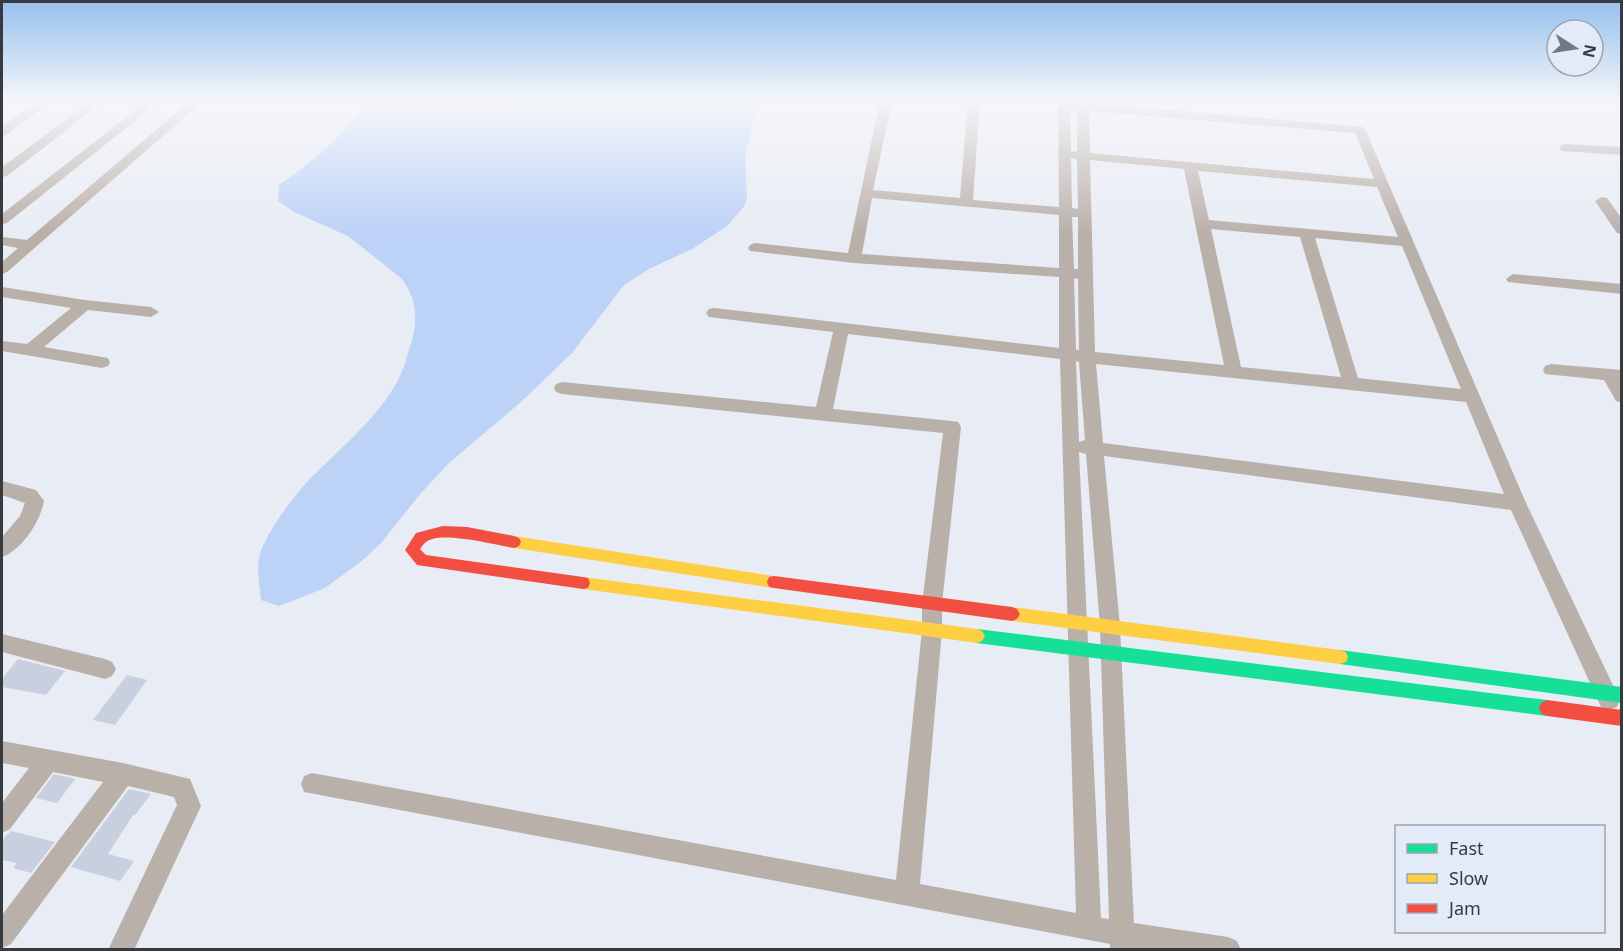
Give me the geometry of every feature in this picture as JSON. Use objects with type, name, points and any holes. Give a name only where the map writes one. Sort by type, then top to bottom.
[{"type":"street","points":[[2,173],[39,145]]},
{"type":"street","points":[[2,220],[97,145]]},
{"type":"street","points":[[2,269],[145,145]]},
{"type":"street","points":[[854,258],[876,145]]},
{"type":"street","points":[[966,203],[971,145]]},
{"type":"street","points":[[1073,145],[1075,155]]},
{"type":"street","points":[[1076,145],[1075,212],[1067,274],[1068,354],[1076,622],[1089,928]]},
{"type":"street","points":[[1367,145],[1517,503],[1614,694],[1620,718],[840,619],[429,562],[422,561],[412,550],[415,542],[421,536],[448,532],[840,593],[1110,626],[1614,694]]},
{"type":"street","points":[[1566,148],[1622,151]]},
{"type":"street","points":[[1075,155],[1383,184]]},
{"type":"street","points":[[1190,165],[1234,373]]},
{"type":"street","points":[[866,193],[1075,212]]},
{"type":"street","points":[[1602,201],[1622,230]]},
{"type":"street","points":[[1075,212],[1086,275],[1087,357],[1110,626],[1122,942]]},
{"type":"street","points":[[1202,224],[1407,242]]},
{"type":"street","points":[[1306,233],[1351,382]]},
{"type":"street","points":[[2,241],[29,245]]},
{"type":"street","points":[[755,248],[854,258],[1086,275]]},
{"type":"street","points":[[1513,279],[1622,289]]},
{"type":"street","points":[[2,292],[85,305],[151,312]]},
{"type":"street","points":[[30,351],[85,305]]},
{"type":"street","points":[[714,313],[1087,357],[1472,396]]},
{"type":"street","points":[[823,414],[842,328]]},
{"type":"street","points":[[3,349],[102,362]]},
{"type":"street","points":[[1551,370],[1615,375],[1622,397]]},
{"type":"street","points":[[562,388],[952,427],[932,604],[932,630],[907,894]]},
{"type":"street","points":[[1070,446],[1517,503]]},
{"type":"street","points":[[2,489],[30,495],[35,501],[34,511],[25,525],[2,549]]},
{"type":"street","points":[[2,643],[105,669]]},
{"type":"street","points":[[2,752],[182,787],[189,806],[121,950]]},
{"type":"street","points":[[2,821],[49,760]]},
{"type":"street","points":[[2,935],[123,774]]},
{"type":"street","points":[[312,784],[1089,928],[1122,942],[1228,950]]},
{"type":"water","points":[[329,145],[747,145],[745,155],[747,199],[743,208],[727,226],[692,249],[649,269],[624,285],[572,353],[522,401],[448,464],[421,493],[381,543],[363,560],[325,588],[279,606],[261,600],[258,565],[263,546],[277,521],[301,489],[371,418],[392,390],[403,370],[415,321],[414,304],[401,278],[348,236],[294,212],[278,201],[279,185]]},
{"type":"building","points":[[18,659],[65,671],[46,695],[2,687],[2,679]]},
{"type":"building","points":[[127,675],[147,680],[115,725],[93,720]]},
{"type":"building","points":[[54,774],[75,779],[57,803],[36,798]]},
{"type":"building","points":[[129,789],[151,794],[133,815],[108,854],[134,861],[120,881],[71,867]]},
{"type":"building","points":[[11,831],[55,842],[31,873],[13,868],[17,863],[2,860],[2,840]]},
{"type":"traffic: fast","points":[[977,636],[1547,708]]},
{"type":"traffic: fast","points":[[1340,657],[1622,695]]},
{"type":"traffic: slow","points":[[514,542],[774,582]]},
{"type":"traffic: slow","points":[[583,583],[977,636]]},
{"type":"traffic: slow","points":[[1012,614],[1340,657]]},
{"type":"traffic: jam","points":[[514,542],[467,533],[443,532],[421,537],[412,550],[422,561],[583,583]]},
{"type":"traffic: jam","points":[[774,582],[1012,614]]},
{"type":"traffic: jam","points":[[1547,708],[1622,718]]}]
